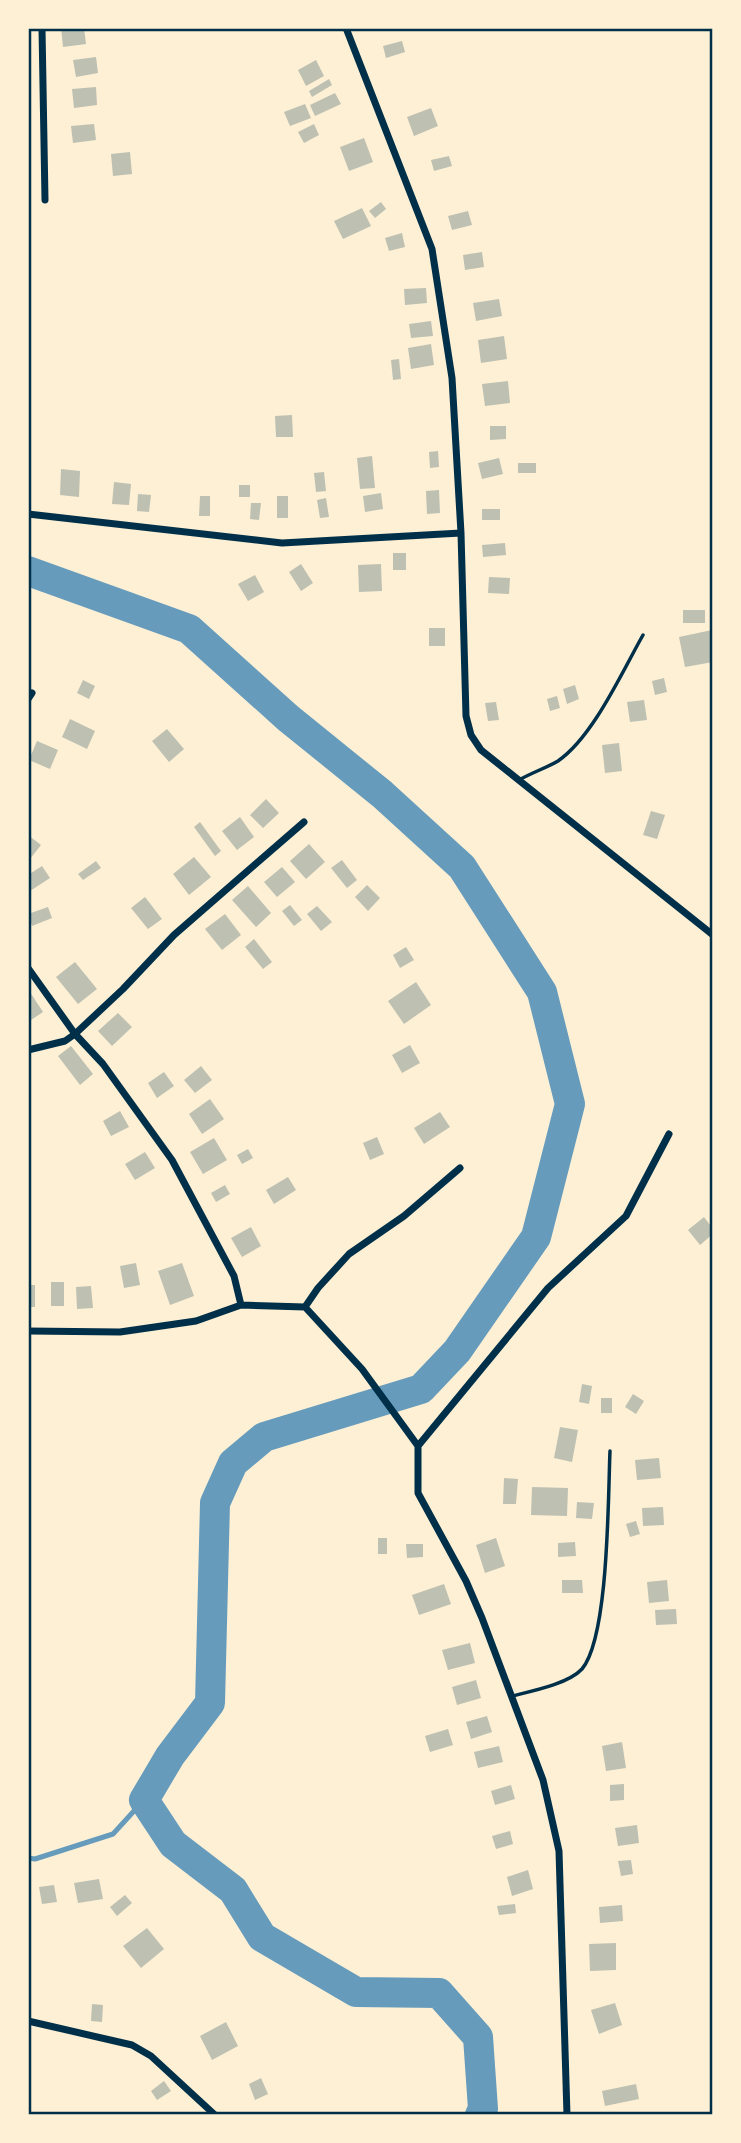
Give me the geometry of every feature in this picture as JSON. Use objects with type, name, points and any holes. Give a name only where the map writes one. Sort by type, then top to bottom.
[{"type":"street","points":[[42,28],[45,200]]},
{"type":"street","points":[[346,28],[432,249],[452,378],[461,533],[466,716],[471,735],[481,750],[517,780],[713,935]]},
{"type":"street","points":[[28,514],[282,543],[461,533]]},
{"type":"street","points":[[28,1050],[65,1041],[75,1034],[174,936],[304,822]]},
{"type":"street","points":[[28,968],[75,1034],[103,1063],[172,1160],[234,1276],[241,1306]]},
{"type":"street","points":[[418,1446],[548,1288],[626,1216],[668,1134]]},
{"type":"street","points":[[305,1307],[318,1287],[349,1254],[404,1216],[460,1168]]},
{"type":"street","points":[[28,1331],[120,1332],[197,1321],[241,1306],[305,1307],[362,1369],[408,1430],[418,1446],[418,1493],[466,1581],[543,1780],[559,1851],[568,2115]]},
{"type":"street","points":[[28,2021],[132,2045],[151,2056],[215,2115]]},
{"type":"lane","points":[[517,780],[557,761],[575,746],[592,723],[643,635]]},
{"type":"lane","points":[[512,1696],[545,1688],[568,1678],[582,1668],[595,1640],[604,1575],[610,1451]]},
{"type":"building","points":[[61,28],[84,28],[86,44],[63,47]]},
{"type":"building","points":[[402,41],[405,52],[386,58],[383,46]]},
{"type":"building","points":[[96,57],[98,73],[76,77],[73,60]]},
{"type":"building","points":[[316,60],[324,76],[306,86],[298,70]]},
{"type":"building","points":[[329,79],[332,85],[312,97],[309,91]]},
{"type":"building","points":[[96,87],[97,105],[74,108],[72,89]]},
{"type":"building","points":[[335,93],[341,104],[315,116],[310,105]]},
{"type":"building","points":[[305,104],[311,118],[290,126],[284,112]]},
{"type":"building","points":[[431,108],[438,126],[414,136],[407,117]]},
{"type":"building","points":[[94,124],[96,140],[73,143],[71,126]]},
{"type":"building","points":[[314,124],[319,135],[304,143],[298,132]]},
{"type":"building","points":[[364,138],[373,162],[349,171],[340,147]]},
{"type":"building","points":[[130,152],[132,174],[113,176],[111,154]]},
{"type":"building","points":[[449,156],[452,166],[434,171],[431,160]]},
{"type":"building","points":[[381,202],[386,209],[375,218],[369,211]]},
{"type":"building","points":[[362,208],[371,226],[343,239],[334,221]]},
{"type":"building","points":[[468,211],[472,225],[452,230],[448,216]]},
{"type":"building","points":[[402,233],[405,247],[389,251],[385,238]]},
{"type":"building","points":[[482,252],[484,267],[465,270],[463,255]]},
{"type":"building","points":[[426,288],[427,303],[405,305],[404,289]]},
{"type":"building","points":[[499,299],[502,316],[476,321],[473,303]]},
{"type":"building","points":[[431,321],[433,336],[411,338],[409,324]]},
{"type":"building","points":[[504,336],[507,359],[481,363],[478,340]]},
{"type":"building","points":[[431,344],[434,365],[411,369],[408,348]]},
{"type":"building","points":[[399,359],[401,379],[393,380],[391,360]]},
{"type":"building","points":[[508,381],[510,403],[485,406],[482,384]]},
{"type":"building","points":[[292,415],[293,437],[276,437],[275,416]]},
{"type":"building","points":[[490,426],[506,426],[506,439],[490,440]]},
{"type":"building","points":[[438,451],[439,467],[430,468],[429,452]]},
{"type":"building","points":[[372,456],[375,488],[360,489],[357,458]]},
{"type":"building","points":[[499,458],[503,474],[482,479],[478,463]]},
{"type":"building","points":[[518,463],[536,463],[536,473],[518,473]]},
{"type":"building","points":[[61,469],[80,471],[79,497],[60,495]]},
{"type":"building","points":[[324,472],[326,491],[316,492],[314,473]]},
{"type":"building","points":[[114,482],[131,484],[129,505],[112,504]]},
{"type":"building","points":[[239,485],[250,485],[250,497],[239,497]]},
{"type":"building","points":[[439,490],[440,513],[427,514],[426,491]]},
{"type":"building","points":[[381,493],[383,509],[365,512],[363,496]]},
{"type":"building","points":[[138,494],[151,495],[149,512],[137,511]]},
{"type":"building","points":[[200,496],[210,496],[210,516],[199,516]]},
{"type":"building","points":[[277,496],[288,496],[288,518],[277,518]]},
{"type":"building","points":[[326,498],[329,517],[320,518],[317,500]]},
{"type":"building","points":[[251,503],[261,503],[259,520],[250,519]]},
{"type":"building","points":[[482,509],[500,509],[500,520],[482,520]]},
{"type":"building","points":[[505,543],[506,555],[483,557],[482,545]]},
{"type":"building","points":[[393,553],[406,553],[406,570],[393,570]]},
{"type":"building","points":[[301,564],[313,583],[301,591],[289,572]]},
{"type":"building","points":[[381,564],[382,591],[359,592],[358,565]]},
{"type":"building","points":[[255,575],[264,592],[248,601],[238,584]]},
{"type":"building","points":[[489,577],[510,578],[509,594],[488,593]]},
{"type":"building","points":[[683,610],[705,610],[705,623],[683,623]]},
{"type":"building","points":[[429,628],[445,628],[445,646],[429,646]]},
{"type":"building","points":[[712,630],[713,662],[685,667],[679,637]]},
{"type":"building","points":[[664,678],[667,692],[655,695],[652,681]]},
{"type":"building","points":[[83,680],[95,686],[89,699],[77,693]]},
{"type":"building","points":[[575,685],[579,699],[567,704],[563,689]]},
{"type":"building","points":[[557,696],[560,708],[550,711],[547,699]]},
{"type":"building","points":[[644,700],[647,720],[630,722],[627,702]]},
{"type":"building","points":[[496,702],[499,720],[488,721],[485,703]]},
{"type":"building","points":[[70,719],[95,731],[87,749],[62,737]]},
{"type":"building","points":[[167,729],[184,749],[169,762],[152,741]]},
{"type":"building","points":[[37,741],[58,750],[50,769],[29,760]]},
{"type":"building","points":[[619,743],[622,771],[605,773],[602,745]]},
{"type":"building","points":[[266,799],[279,813],[263,828],[250,815]]},
{"type":"building","points":[[651,811],[665,815],[657,839],[643,835]]},
{"type":"building","points":[[240,817],[254,837],[237,850],[222,831]]},
{"type":"building","points":[[200,822],[221,851],[215,856],[194,827]]},
{"type":"building","points":[[28,835],[41,845],[30,859],[28,858]]},
{"type":"building","points":[[309,844],[325,862],[306,879],[290,861]]},
{"type":"building","points":[[194,857],[211,877],[189,895],[173,874]]},
{"type":"building","points":[[342,860],[357,880],[347,888],[331,868]]},
{"type":"building","points":[[96,861],[101,868],[83,880],[78,874]]},
{"type":"building","points":[[42,866],[50,878],[30,891],[28,875]]},
{"type":"building","points":[[282,867],[295,882],[277,897],[264,882]]},
{"type":"building","points":[[367,885],[380,898],[368,911],[355,897]]},
{"type":"building","points":[[248,886],[271,913],[256,927],[232,900]]},
{"type":"building","points":[[145,897],[162,919],[148,929],[131,908]]},
{"type":"building","points":[[290,905],[302,920],[294,926],[282,911]]},
{"type":"building","points":[[317,906],[332,922],[321,931],[307,914]]},
{"type":"building","points":[[48,907],[52,918],[32,926],[28,914]]},
{"type":"building","points":[[225,914],[241,935],[222,950],[205,929]]},
{"type":"building","points":[[254,939],[272,962],[263,969],[245,947]]},
{"type":"building","points":[[406,947],[414,960],[400,968],[393,955]]},
{"type":"building","points":[[75,962],[97,989],[78,1004],[56,977]]},
{"type":"building","points":[[416,982],[431,1005],[404,1024],[388,1001]]},
{"type":"building","points":[[28,989],[43,1012],[28,1022]]},
{"type":"building","points":[[118,1013],[132,1027],[112,1046],[98,1031]]},
{"type":"building","points":[[410,1045],[420,1063],[402,1073],[392,1055]]},
{"type":"building","points":[[71,1046],[93,1074],[80,1085],[58,1056]]},
{"type":"building","points":[[201,1066],[212,1080],[195,1093],[184,1080]]},
{"type":"building","points":[[164,1072],[174,1086],[157,1098],[148,1083]]},
{"type":"building","points":[[210,1099],[224,1119],[202,1134],[189,1114]]},
{"type":"building","points":[[120,1111],[129,1127],[111,1136],[103,1121]]},
{"type":"building","points":[[440,1112],[450,1127],[424,1144],[414,1128]]},
{"type":"building","points":[[377,1137],[384,1154],[370,1160],[363,1143]]},
{"type":"building","points":[[214,1138],[227,1160],[203,1174],[190,1152]]},
{"type":"building","points":[[248,1149],[253,1158],[242,1164],[237,1155]]},
{"type":"building","points":[[145,1152],[155,1168],[135,1180],[125,1164]]},
{"type":"building","points":[[288,1177],[296,1190],[274,1204],[266,1190]]},
{"type":"building","points":[[225,1185],[230,1194],[216,1202],[211,1193]]},
{"type":"building","points":[[704,1217],[713,1229],[713,1234],[700,1245],[688,1230]]},
{"type":"building","points":[[251,1227],[261,1246],[242,1257],[231,1238]]},
{"type":"building","points":[[136,1263],[140,1285],[124,1288],[120,1266]]},
{"type":"building","points":[[182,1263],[194,1296],[170,1305],[158,1271]]},
{"type":"building","points":[[51,1282],[64,1282],[64,1306],[51,1306]]},
{"type":"building","points":[[28,1285],[35,1285],[35,1307],[28,1307]]},
{"type":"building","points":[[91,1286],[93,1308],[77,1309],[76,1287]]},
{"type":"building","points":[[582,1384],[592,1386],[589,1404],[579,1402]]},
{"type":"building","points":[[633,1394],[644,1401],[636,1414],[625,1407]]},
{"type":"building","points":[[601,1398],[612,1398],[612,1413],[601,1413]]},
{"type":"building","points":[[560,1427],[578,1430],[572,1462],[554,1458]]},
{"type":"building","points":[[659,1458],[661,1478],[637,1480],[635,1460]]},
{"type":"building","points":[[504,1478],[518,1479],[516,1504],[503,1504]]},
{"type":"building","points":[[532,1487],[568,1488],[567,1516],[531,1515]]},
{"type":"building","points":[[577,1502],[594,1503],[592,1519],[576,1518]]},
{"type":"building","points":[[663,1507],[664,1525],[643,1526],[642,1508]]},
{"type":"building","points":[[636,1521],[640,1534],[630,1537],[626,1524]]},
{"type":"building","points":[[378,1538],[387,1538],[387,1554],[378,1554]]},
{"type":"building","points":[[496,1538],[505,1566],[485,1573],[476,1545]]},
{"type":"building","points":[[575,1542],[576,1556],[558,1557],[558,1543]]},
{"type":"building","points":[[406,1544],[423,1544],[423,1557],[407,1558]]},
{"type":"building","points":[[562,1580],[582,1580],[583,1593],[562,1593]]},
{"type":"building","points":[[667,1580],[669,1601],[649,1603],[647,1582]]},
{"type":"building","points":[[444,1584],[451,1604],[419,1615],[412,1595]]},
{"type":"building","points":[[676,1609],[677,1624],[656,1625],[655,1610]]},
{"type":"building","points":[[470,1643],[475,1663],[448,1670],[442,1650]]},
{"type":"building","points":[[476,1680],[481,1698],[457,1705],[452,1687]]},
{"type":"building","points":[[487,1716],[492,1732],[471,1739],[466,1722]]},
{"type":"building","points":[[448,1729],[453,1745],[430,1752],[425,1736]]},
{"type":"building","points":[[622,1742],[626,1768],[606,1771],[602,1746]]},
{"type":"building","points":[[499,1746],[503,1762],[478,1768],[474,1752]]},
{"type":"building","points":[[624,1784],[624,1800],[610,1801],[610,1785]]},
{"type":"building","points":[[511,1785],[515,1799],[495,1805],[491,1791]]},
{"type":"building","points":[[637,1825],[639,1843],[618,1846],[615,1828]]},
{"type":"building","points":[[510,1831],[513,1844],[496,1849],[492,1836]]},
{"type":"building","points":[[631,1860],[633,1874],[621,1876],[618,1861]]},
{"type":"building","points":[[528,1870],[533,1889],[512,1896],[507,1877]]},
{"type":"building","points":[[99,1879],[103,1899],[78,1903],[74,1883]]},
{"type":"building","points":[[54,1885],[57,1902],[42,1904],[39,1887]]},
{"type":"building","points":[[125,1895],[132,1903],[117,1916],[110,1907]]},
{"type":"building","points":[[515,1904],[516,1913],[499,1915],[497,1906]]},
{"type":"building","points":[[622,1905],[623,1921],[600,1923],[599,1907]]},
{"type":"building","points":[[147,1928],[164,1949],[141,1968],[123,1946]]},
{"type":"building","points":[[616,1943],[616,1970],[590,1971],[589,1944]]},
{"type":"building","points":[[615,2003],[622,2025],[599,2034],[591,2010]]},
{"type":"building","points":[[92,2004],[103,2005],[102,2022],[91,2021]]},
{"type":"building","points":[[226,2022],[238,2046],[212,2060],[200,2036]]},
{"type":"building","points":[[261,2078],[268,2094],[255,2100],[249,2084]]},
{"type":"building","points":[[164,2081],[171,2091],[157,2100],[151,2091]]},
{"type":"building","points":[[636,2084],[639,2099],[605,2106],[602,2091]]},
{"type":"waterway","points":[[28,571],[189,629],[288,718],[382,794],[462,867],[542,992],[570,1104],[536,1237],[457,1351],[421,1389],[264,1437],[233,1463],[215,1503],[210,1703],[170,1756],[144,1800],[173,1844],[233,1890],[262,1937],[356,1992],[439,1993],[478,2037],[483,2109],[480,2115]]},
{"type":"waterway","points":[[28,1858],[35,1859],[113,1834],[144,1800]]}]
